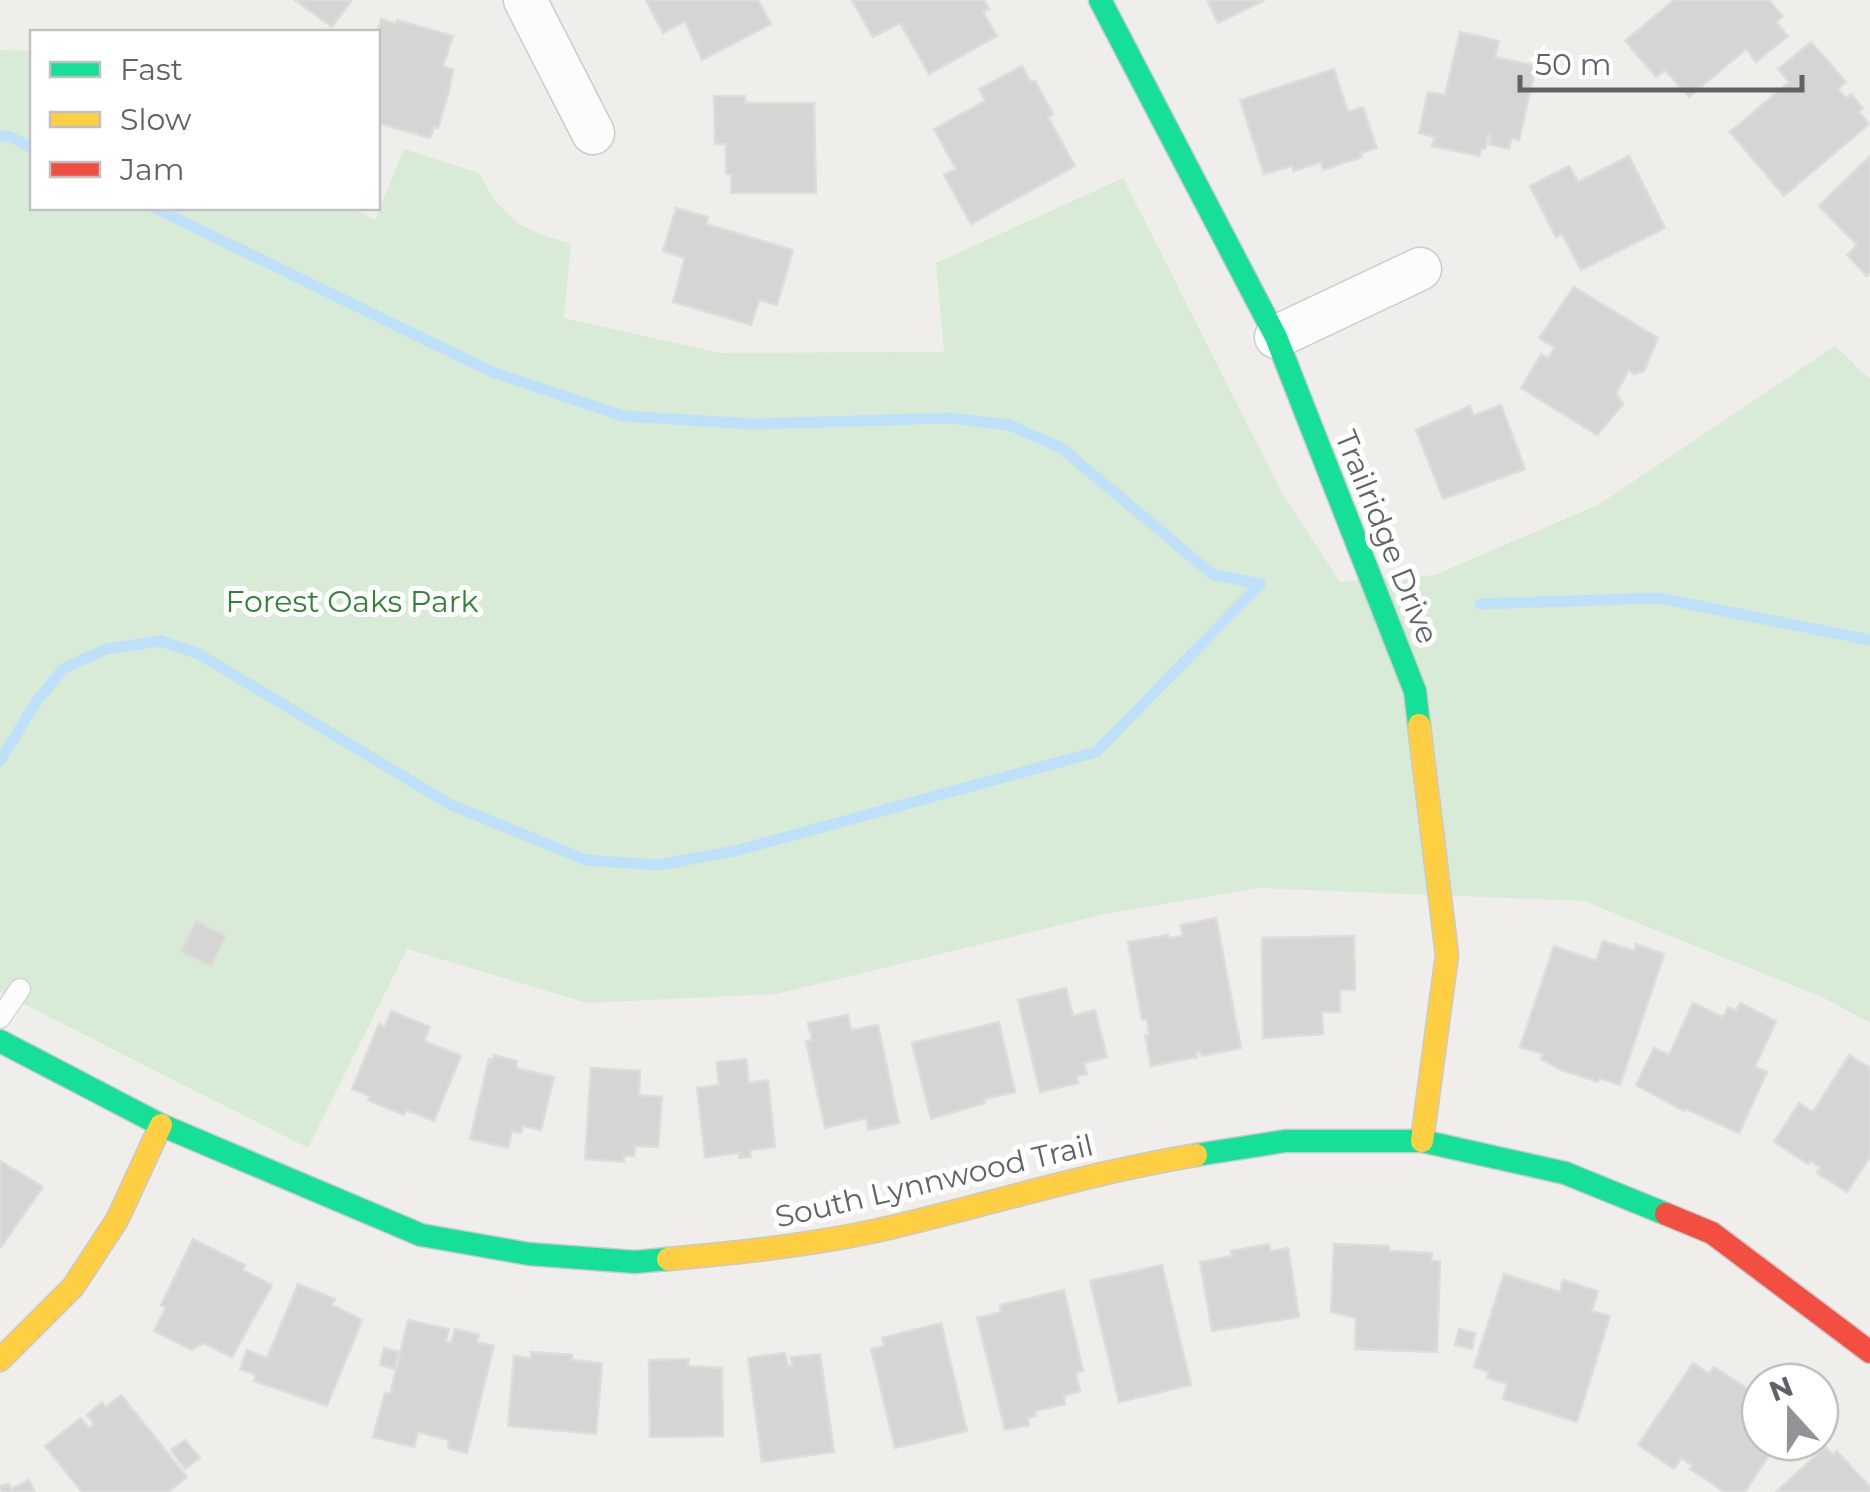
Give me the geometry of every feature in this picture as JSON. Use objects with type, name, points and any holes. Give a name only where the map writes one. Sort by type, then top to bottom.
[{"type":"street","points":[[525,0],[592,132]]},
{"type":"street","name":"Trailridge Drive","points":[[1100,0],[1276,337],[1416,691],[1447,955],[1422,1141]]},
{"type":"street","points":[[1276,337],[1420,269]]},
{"type":"street","name":"South Lynnwood Trail","points":[[0,1040],[161,1125],[420,1235],[530,1254],[635,1262],[750,1252],[894,1226],[1028,1190],[1268,1144],[1422,1141],[1565,1173],[1712,1233],[1870,1352]]},
{"type":"street","points":[[0,1360],[73,1287],[117,1220],[161,1125]]},
{"type":"lane","points":[[0,1018],[20,989]]},
{"type":"green space","name":"Forest Oaks Park","points":[[0,50],[30,51],[30,210],[355,210],[375,220],[404,149],[479,173],[496,202],[515,221],[571,243],[564,318],[720,353],[944,352],[936,263],[1123,178],[1283,495],[1340,582],[1435,575],[1600,504],[1835,346],[1870,379],[1870,1023],[1824,998],[1584,901],[1258,888],[1105,914],[776,994],[587,1003],[407,949],[308,1148],[0,992]]},
{"type":"building","points":[[295,0],[352,0],[332,27]]},
{"type":"building","points":[[646,0],[758,0],[771,24],[702,60],[685,21],[663,33]]},
{"type":"building","points":[[852,0],[984,0],[989,9],[983,12],[997,36],[929,74],[900,23],[873,37]]},
{"type":"building","points":[[1207,0],[1265,0],[1218,23]]},
{"type":"building","points":[[1674,0],[1769,0],[1783,16],[1776,22],[1788,36],[1756,62],[1746,49],[1689,97],[1665,70],[1656,77],[1625,41]]},
{"type":"building","points":[[381,19],[396,24],[397,20],[453,36],[443,66],[453,70],[449,91],[438,128],[434,127],[430,138],[380,124],[378,30]]},
{"type":"building","points":[[1460,32],[1499,41],[1495,57],[1536,66],[1519,140],[1511,138],[1509,149],[1489,144],[1488,135],[1479,156],[1432,146],[1435,137],[1419,133],[1428,92],[1445,95]]},
{"type":"building","points":[[1811,42],[1846,82],[1838,89],[1846,98],[1851,94],[1863,108],[1859,112],[1869,124],[1784,196],[1730,132],[1789,82],[1778,69]]},
{"type":"building","points":[[1022,66],[1053,114],[1048,117],[1075,166],[971,224],[944,175],[956,169],[934,129],[985,101],[979,89]]},
{"type":"building","points":[[1334,69],[1348,112],[1363,107],[1377,148],[1323,170],[1321,162],[1294,171],[1292,166],[1264,174],[1240,100]]},
{"type":"building","points":[[714,96],[745,96],[745,103],[814,103],[816,193],[731,193],[731,174],[726,174],[726,144],[715,144]]},
{"type":"building","points":[[1629,156],[1665,228],[1581,270],[1562,234],[1556,237],[1530,186],[1569,166],[1578,182]]},
{"type":"building","points":[[1870,156],[1867,276],[1847,255],[1857,245],[1819,206]]},
{"type":"building","points":[[676,208],[708,217],[706,224],[793,250],[777,305],[759,300],[751,325],[673,302],[685,258],[663,251]]},
{"type":"building","points":[[1574,287],[1658,338],[1644,371],[1634,374],[1629,370],[1616,393],[1623,404],[1597,435],[1521,388],[1541,354],[1548,358],[1555,348],[1539,338]]},
{"type":"building","points":[[1501,405],[1525,469],[1443,499],[1416,430],[1470,406],[1473,416]]},
{"type":"building","points":[[1216,918],[1241,1048],[1202,1056],[1201,1052],[1196,1053],[1197,1057],[1151,1066],[1145,1035],[1149,1035],[1147,1019],[1142,1020],[1128,942],[1183,936],[1181,925]]},
{"type":"building","points":[[196,921],[226,936],[211,966],[181,952]]},
{"type":"building","points":[[1354,936],[1355,990],[1340,990],[1340,1012],[1322,1012],[1323,1034],[1263,1038],[1262,938]]},
{"type":"building","points":[[1603,941],[1634,951],[1636,944],[1664,954],[1620,1085],[1559,1069],[1541,1059],[1543,1054],[1520,1047],[1554,946],[1596,961]]},
{"type":"building","points":[[1066,988],[1073,1016],[1095,1010],[1107,1057],[1084,1063],[1087,1074],[1077,1076],[1078,1083],[1040,1092],[1018,1000]]},
{"type":"building","points":[[1693,1003],[1723,1017],[1728,1007],[1736,1011],[1740,1003],[1776,1021],[1755,1067],[1767,1072],[1739,1133],[1684,1111],[1636,1085],[1654,1048],[1669,1055]]},
{"type":"building","points":[[391,1011],[430,1027],[424,1041],[461,1056],[434,1121],[406,1110],[404,1115],[352,1089],[379,1024],[385,1027]]},
{"type":"building","points":[[848,1015],[851,1030],[878,1025],[899,1123],[868,1130],[866,1118],[825,1128],[806,1041],[812,1040],[808,1023]]},
{"type":"building","points":[[999,1022],[1015,1092],[931,1119],[912,1043]]},
{"type":"building","points":[[494,1055],[517,1061],[516,1068],[554,1077],[541,1130],[523,1126],[521,1133],[512,1131],[508,1148],[470,1139],[489,1059],[493,1060]]},
{"type":"building","points":[[1849,1055],[1870,1068],[1870,1157],[1847,1192],[1817,1173],[1820,1167],[1810,1161],[1808,1164],[1774,1142],[1799,1103],[1813,1112]]},
{"type":"building","points":[[746,1059],[749,1083],[768,1080],[775,1147],[750,1150],[751,1157],[739,1158],[739,1153],[705,1157],[697,1088],[719,1085],[717,1062]]},
{"type":"building","points":[[591,1068],[640,1071],[639,1095],[662,1097],[658,1147],[635,1146],[634,1156],[624,1156],[624,1162],[585,1159]]},
{"type":"building","points":[[0,1161],[43,1187],[1,1247],[0,1246]]},
{"type":"building","points":[[193,1239],[245,1265],[243,1270],[272,1285],[232,1357],[203,1343],[192,1350],[154,1331],[166,1307],[161,1305]]},
{"type":"building","points":[[1269,1244],[1270,1251],[1288,1248],[1299,1317],[1212,1331],[1200,1262]]},
{"type":"building","points":[[1334,1244],[1389,1246],[1389,1251],[1432,1253],[1431,1261],[1440,1261],[1437,1352],[1355,1349],[1356,1318],[1331,1312]]},
{"type":"building","points":[[1162,1265],[1191,1385],[1119,1402],[1090,1281]]},
{"type":"building","points":[[1504,1274],[1560,1292],[1563,1280],[1598,1291],[1592,1311],[1610,1316],[1577,1422],[1503,1399],[1507,1384],[1487,1378],[1489,1372],[1474,1367]]},
{"type":"building","points":[[298,1284],[335,1299],[332,1305],[362,1320],[327,1406],[254,1381],[256,1375],[240,1369],[247,1350],[267,1358]]},
{"type":"building","points":[[1064,1290],[1083,1371],[1076,1373],[1080,1391],[1064,1396],[1065,1404],[1035,1411],[1036,1416],[1027,1418],[1029,1425],[1005,1430],[977,1318],[1001,1312],[1000,1305]]},
{"type":"building","points":[[408,1320],[449,1329],[446,1341],[451,1343],[455,1329],[479,1335],[477,1342],[494,1346],[467,1453],[448,1448],[449,1440],[418,1432],[414,1447],[373,1437],[385,1393],[390,1394]]},
{"type":"building","points":[[941,1323],[967,1431],[895,1448],[871,1349],[884,1346],[882,1338]]},
{"type":"building","points":[[1459,1329],[1475,1333],[1472,1349],[1455,1345]]},
{"type":"building","points":[[384,1348],[399,1352],[395,1369],[380,1365]]},
{"type":"building","points":[[531,1352],[572,1355],[572,1360],[602,1363],[596,1434],[508,1426],[514,1356],[531,1358]]},
{"type":"building","points":[[785,1353],[788,1366],[792,1366],[791,1357],[820,1354],[834,1452],[762,1462],[748,1358]]},
{"type":"building","points":[[689,1359],[688,1366],[722,1368],[723,1436],[650,1437],[649,1360]]},
{"type":"building","points":[[1693,1363],[1709,1374],[1714,1367],[1740,1384],[1740,1462],[1765,1462],[1745,1492],[1725,1492],[1690,1469],[1693,1466],[1681,1458],[1674,1469],[1638,1445]]},
{"type":"building","points":[[121,1395],[187,1477],[168,1492],[82,1492],[45,1446],[81,1418],[89,1428],[94,1424],[87,1415],[102,1402],[106,1407]]},
{"type":"building","points":[[185,1440],[200,1458],[185,1469],[171,1450]]},
{"type":"building","points":[[1840,1454],[1870,1487],[1870,1492],[1776,1492],[1809,1462],[1840,1462]]},
{"type":"building","points":[[29,1480],[35,1492],[0,1492],[0,1486],[9,1484],[11,1489]]},
{"type":"waterway","points":[[0,136],[30,147]]},
{"type":"waterway","points":[[159,210],[492,372],[623,416],[754,424],[950,418],[1009,425],[1060,447],[1212,574],[1260,584]]},
{"type":"waterway","points":[[0,761],[36,702],[63,669],[106,649],[161,641],[197,653],[449,804],[586,860],[658,865],[735,851],[1096,752],[1260,584]]},
{"type":"waterway","points":[[1480,604],[1659,598],[1870,640]]},
{"type":"traffic: fast","points":[[1100,0],[1276,337],[1415,691],[1419,725]]},
{"type":"traffic: fast","points":[[0,1041],[161,1125],[421,1235],[529,1254],[635,1262],[668,1259]]},
{"type":"traffic: fast","points":[[1196,1155],[1285,1141],[1422,1141],[1565,1173],[1666,1214]]},
{"type":"traffic: slow","points":[[1419,725],[1447,955],[1422,1141]]},
{"type":"traffic: slow","points":[[0,1360],[73,1287],[117,1220],[161,1125]]},
{"type":"traffic: slow","points":[[668,1259],[783,1247],[869,1232],[1196,1155]]},
{"type":"traffic: jam","points":[[1666,1214],[1712,1233],[1870,1352]]}]
